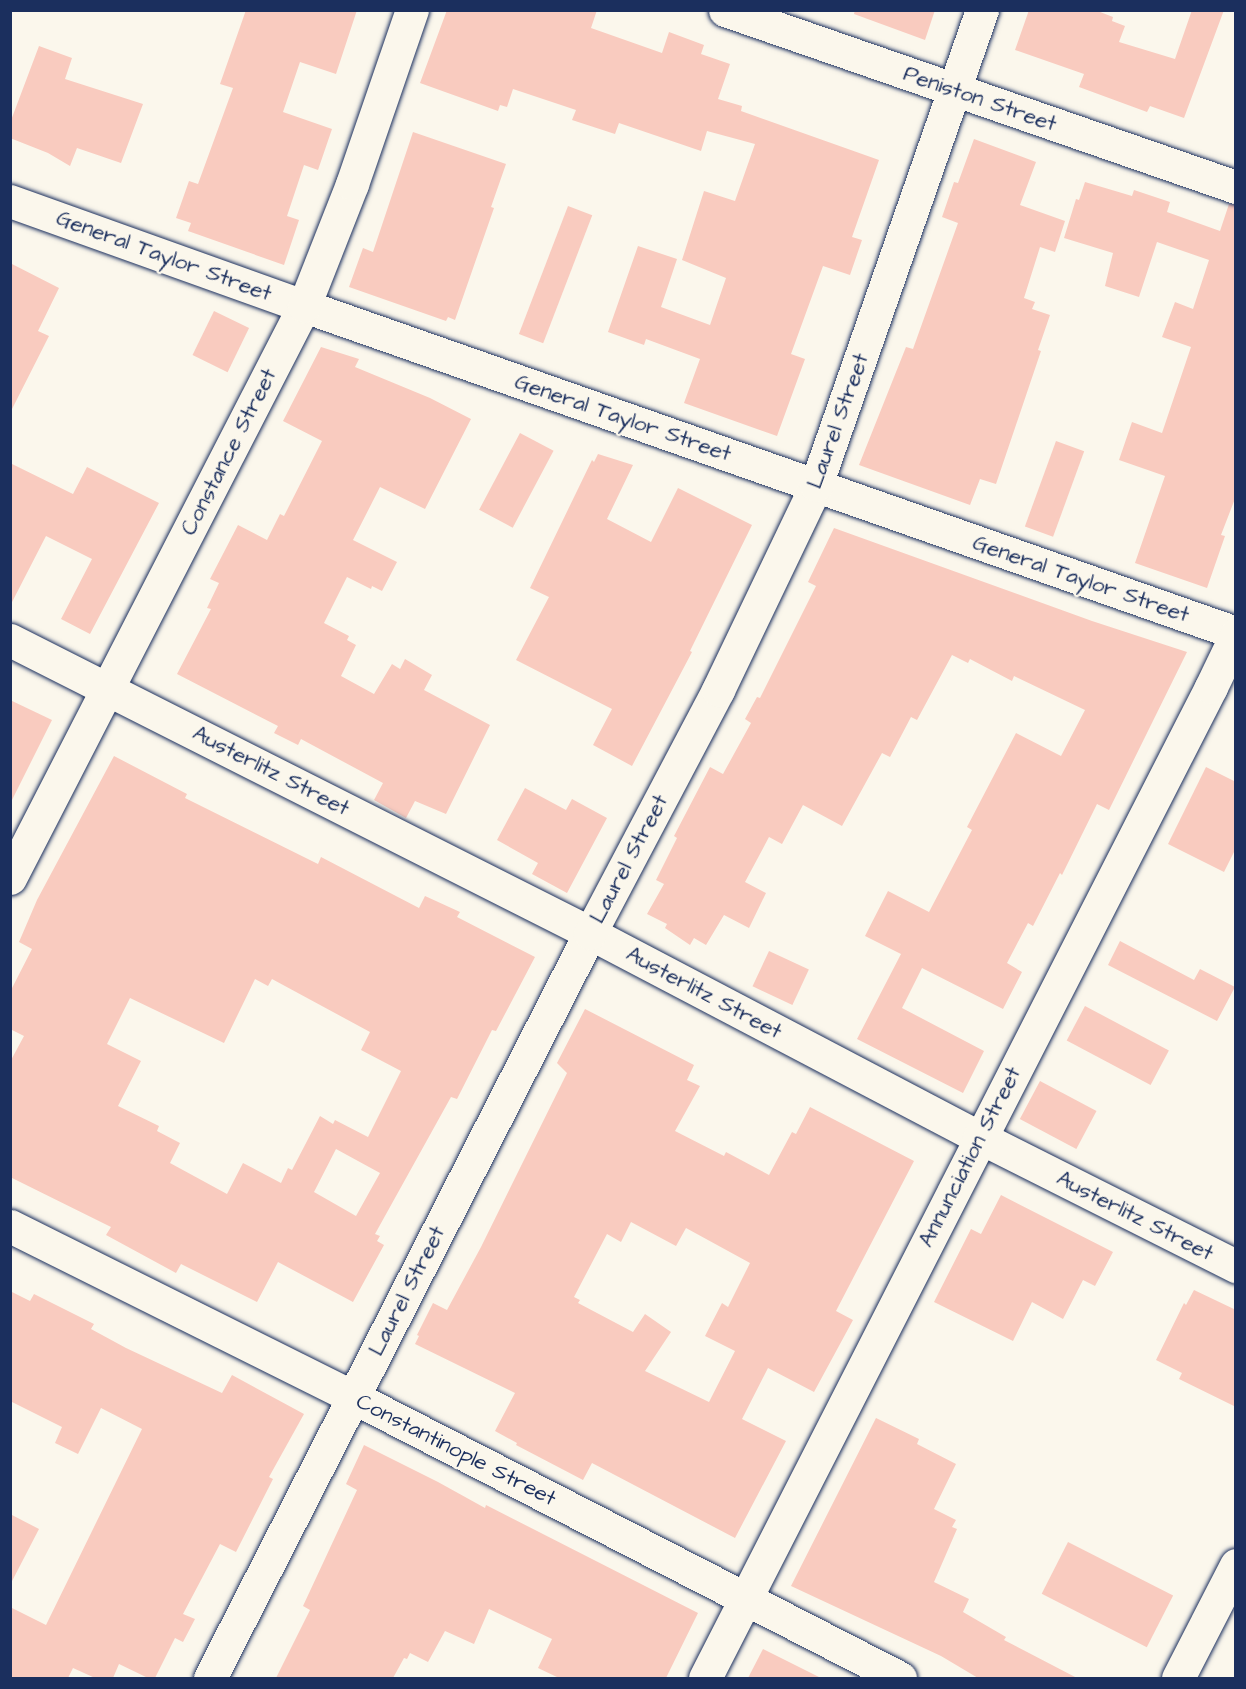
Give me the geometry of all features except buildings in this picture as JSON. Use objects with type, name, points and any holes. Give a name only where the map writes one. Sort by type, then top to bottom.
[{"type":"street","name":"Constance Street","points":[[10,878],[304,306],[351,184],[412,10]]},
{"type":"street","name":"Peniston Street","points":[[725,10],[1236,187]]},
{"type":"street","name":"Laurel Street","points":[[210,1678],[590,933],[718,690],[816,485],[982,10]]},
{"type":"street","name":"General Taylor Street","points":[[10,201],[1236,634]]},
{"type":"street","name":"Annunciation Street","points":[[705,1678],[1236,634]]},
{"type":"street","name":"Austerlitz Street","points":[[10,639],[590,933],[980,1137],[1236,1266]]},
{"type":"street","name":"Constantinople Street","points":[[10,1226],[353,1397],[900,1678]]},
{"type":"street","points":[[1178,1678],[1236,1565]]}]
